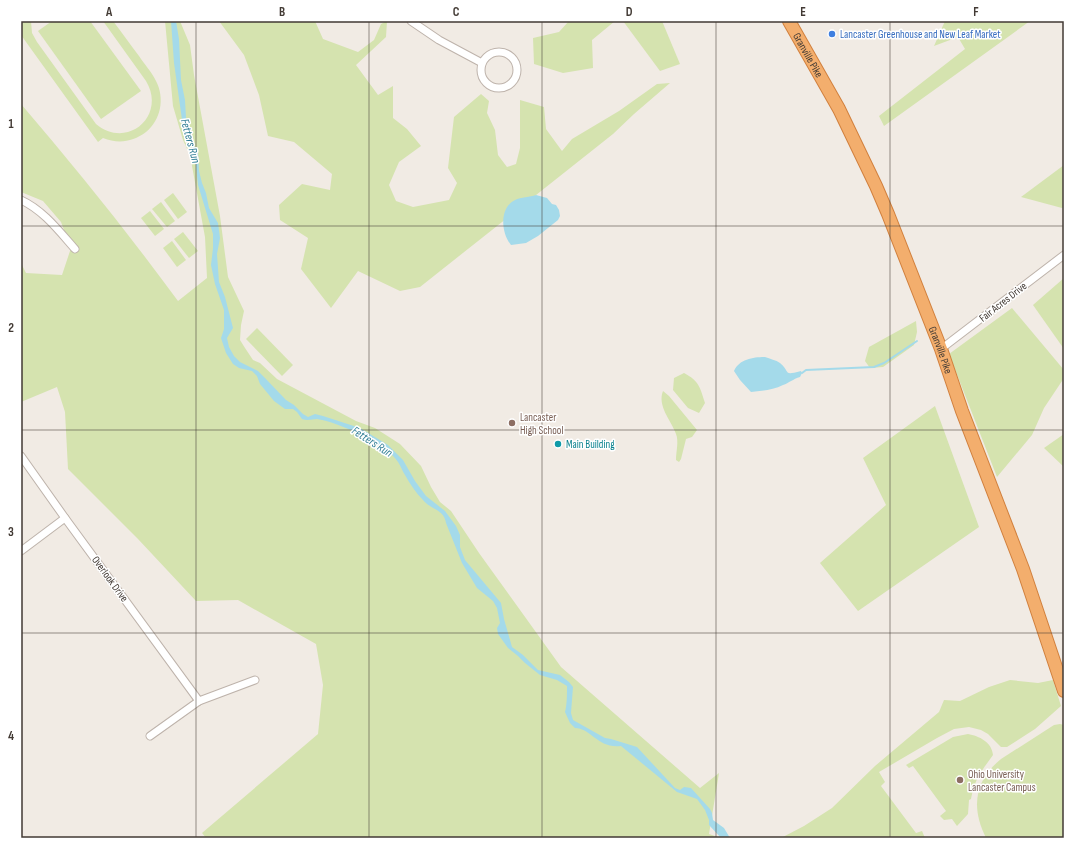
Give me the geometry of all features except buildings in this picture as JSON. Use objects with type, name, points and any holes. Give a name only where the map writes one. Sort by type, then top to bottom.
[{"type":"highway","name":"Granville Pike","points":[[789,21],[839,109],[876,186],[941,349],[962,411],[1023,569],[1064,691]]},
{"type":"street","points":[[411,21],[438,40],[482,63]]},
{"type":"street","points":[[499,52],[512,58],[516,64],[517,70],[512,83],[505,87],[498,88],[485,82],[480,70],[482,63],[486,57],[492,53],[499,52]]},
{"type":"street","points":[[21,200],[31,204],[38,210],[75,248]]},
{"type":"street","name":"Fair Acres Drive","points":[[941,349],[1064,254]]},
{"type":"street","name":"Overlook Drive","points":[[21,456],[64,518],[199,701]]},
{"type":"street","points":[[21,551],[64,518]]},
{"type":"street","points":[[150,736],[199,701],[255,680]]},
{"type":"green space","points":[[21,21],[31,21],[32,33],[37,42],[96,124],[108,131],[120,133],[131,131],[148,117],[151,106],[151,94],[146,81],[103,21],[113,21],[150,71],[159,88],[161,101],[160,108],[151,127],[146,132],[131,140],[114,141],[103,138],[98,142],[21,35]]},
{"type":"green space","points":[[52,21],[90,21],[141,91],[101,119],[38,31]]},
{"type":"green space","points":[[165,21],[180,21],[190,45],[194,75],[220,216],[228,277],[244,311],[240,340],[253,360],[260,363],[277,379],[356,421],[375,428],[400,444],[421,466],[440,502],[451,511],[479,553],[561,667],[700,788],[719,773],[709,834],[721,838],[206,838],[202,833],[318,734],[323,685],[316,644],[238,600],[196,601],[138,539],[68,469],[65,412],[57,387],[21,402],[21,263],[26,273],[62,275],[71,248],[61,222],[43,201],[21,192],[21,104],[62,152],[178,301],[207,278],[205,237],[190,155],[183,140],[173,106]]},
{"type":"green space","points":[[219,21],[315,21],[323,39],[358,52],[374,40],[381,24],[387,21],[386,37],[356,65],[378,95],[393,86],[393,118],[407,129],[421,146],[399,162],[389,185],[396,201],[413,207],[449,200],[457,183],[448,168],[454,117],[481,94],[489,101],[487,113],[495,130],[498,155],[507,167],[516,164],[520,148],[520,100],[544,107],[546,129],[562,151],[572,139],[619,111],[657,84],[670,83],[613,134],[420,287],[400,291],[358,271],[331,308],[301,269],[308,238],[280,220],[279,205],[302,184],[330,190],[332,174],[294,142],[268,136],[259,95],[244,55]]},
{"type":"green space","points":[[569,21],[615,21],[592,40],[593,68],[563,73],[534,64],[533,38],[559,32]]},
{"type":"green space","points":[[623,21],[662,21],[680,64],[660,71]]},
{"type":"green space","points":[[945,21],[1030,21],[884,126],[879,116],[965,49],[958,37],[934,46]]},
{"type":"green space","points":[[1064,165],[1064,207],[1062,208],[1021,197]]},
{"type":"green space","points":[[173,193],[187,212],[178,219],[164,200]]},
{"type":"green space","points":[[161,202],[175,221],[167,227],[152,209]]},
{"type":"green space","points":[[150,211],[164,229],[155,236],[141,218]]},
{"type":"green space","points":[[183,232],[198,251],[189,258],[174,239]]},
{"type":"green space","points":[[172,241],[186,260],[177,267],[163,248]]},
{"type":"green space","points":[[1064,278],[1064,349],[1033,305]]},
{"type":"green space","points":[[1012,308],[1064,370],[1064,378],[1044,408],[1032,435],[997,477],[949,354]]},
{"type":"green space","points":[[916,321],[917,332],[914,345],[883,367],[870,368],[865,361],[869,347]]},
{"type":"green space","points":[[257,328],[293,365],[282,376],[246,339]]},
{"type":"green space","points":[[684,373],[696,382],[702,393],[705,403],[699,413],[688,408],[673,390],[674,378]]},
{"type":"green space","points":[[663,391],[669,396],[697,430],[692,437],[686,439],[679,462],[676,460],[677,437],[663,408]]},
{"type":"green space","points":[[935,406],[979,527],[858,611],[820,563],[886,505],[863,458]]},
{"type":"green space","points":[[1064,434],[1064,467],[1044,448]]},
{"type":"green space","points":[[1010,680],[1038,683],[1053,680],[1061,706],[1035,729],[1007,747],[1001,747],[988,734],[981,730],[969,727],[954,729],[879,772],[885,782],[881,786],[916,833],[922,831],[925,838],[781,838],[804,826],[832,808],[875,766],[939,712],[944,700],[960,701],[989,687]]},
{"type":"green space","points":[[1054,725],[1064,725],[1064,838],[986,838],[981,827],[977,806],[980,786],[985,776],[1001,759]]},
{"type":"green space","points":[[968,734],[976,736],[988,743],[993,755],[977,780],[971,799],[969,800],[968,814],[957,826],[952,819],[944,820],[940,816],[946,811],[913,766],[909,768],[906,765],[953,737]]},
{"type":"water","name":"Fetters Run","points":[[171,21],[176,21],[179,39],[181,80],[185,100],[187,135],[198,152],[199,171],[209,208],[218,223],[220,238],[217,254],[219,282],[225,297],[233,328],[227,338],[229,347],[234,356],[240,362],[258,371],[286,400],[308,417],[315,414],[360,428],[388,445],[403,460],[426,496],[445,511],[456,526],[460,535],[460,547],[465,560],[501,603],[512,647],[523,655],[538,670],[560,675],[573,687],[571,713],[573,720],[605,738],[637,747],[675,788],[680,790],[684,787],[691,788],[710,809],[713,820],[724,828],[730,838],[721,838],[709,825],[709,820],[705,810],[697,799],[677,792],[621,746],[613,746],[601,742],[586,731],[575,728],[570,723],[565,712],[567,703],[567,686],[557,680],[540,675],[508,648],[498,634],[497,628],[500,623],[497,608],[493,601],[477,588],[462,563],[445,518],[440,512],[426,503],[418,494],[392,455],[373,441],[336,424],[317,419],[302,419],[293,409],[285,409],[274,401],[260,384],[257,376],[252,371],[239,368],[233,364],[226,353],[221,338],[224,329],[224,310],[215,284],[211,265],[213,234],[198,185],[195,156],[184,134],[174,63]]},
{"type":"water","points":[[536,195],[547,198],[552,204],[556,205],[560,216],[558,220],[538,236],[526,243],[511,245],[505,234],[503,221],[506,209],[515,200]]},
{"type":"water","points":[[765,357],[780,363],[789,373],[801,371],[802,373],[800,377],[775,388],[751,392],[734,371],[743,361],[752,358]]},
{"type":"waterway","points":[[802,373],[806,370],[874,367],[884,363],[917,341]]},
{"type":"place","name":"Lancaster Greenhouse and New Leaf Market","points":[[832,34]]},
{"type":"place","name":"Lancaster High School","points":[[512,423]]},
{"type":"place","name":"Main Building","points":[[558,444]]},
{"type":"place","name":"Ohio University Lancaster Campus","points":[[960,780]]}]
